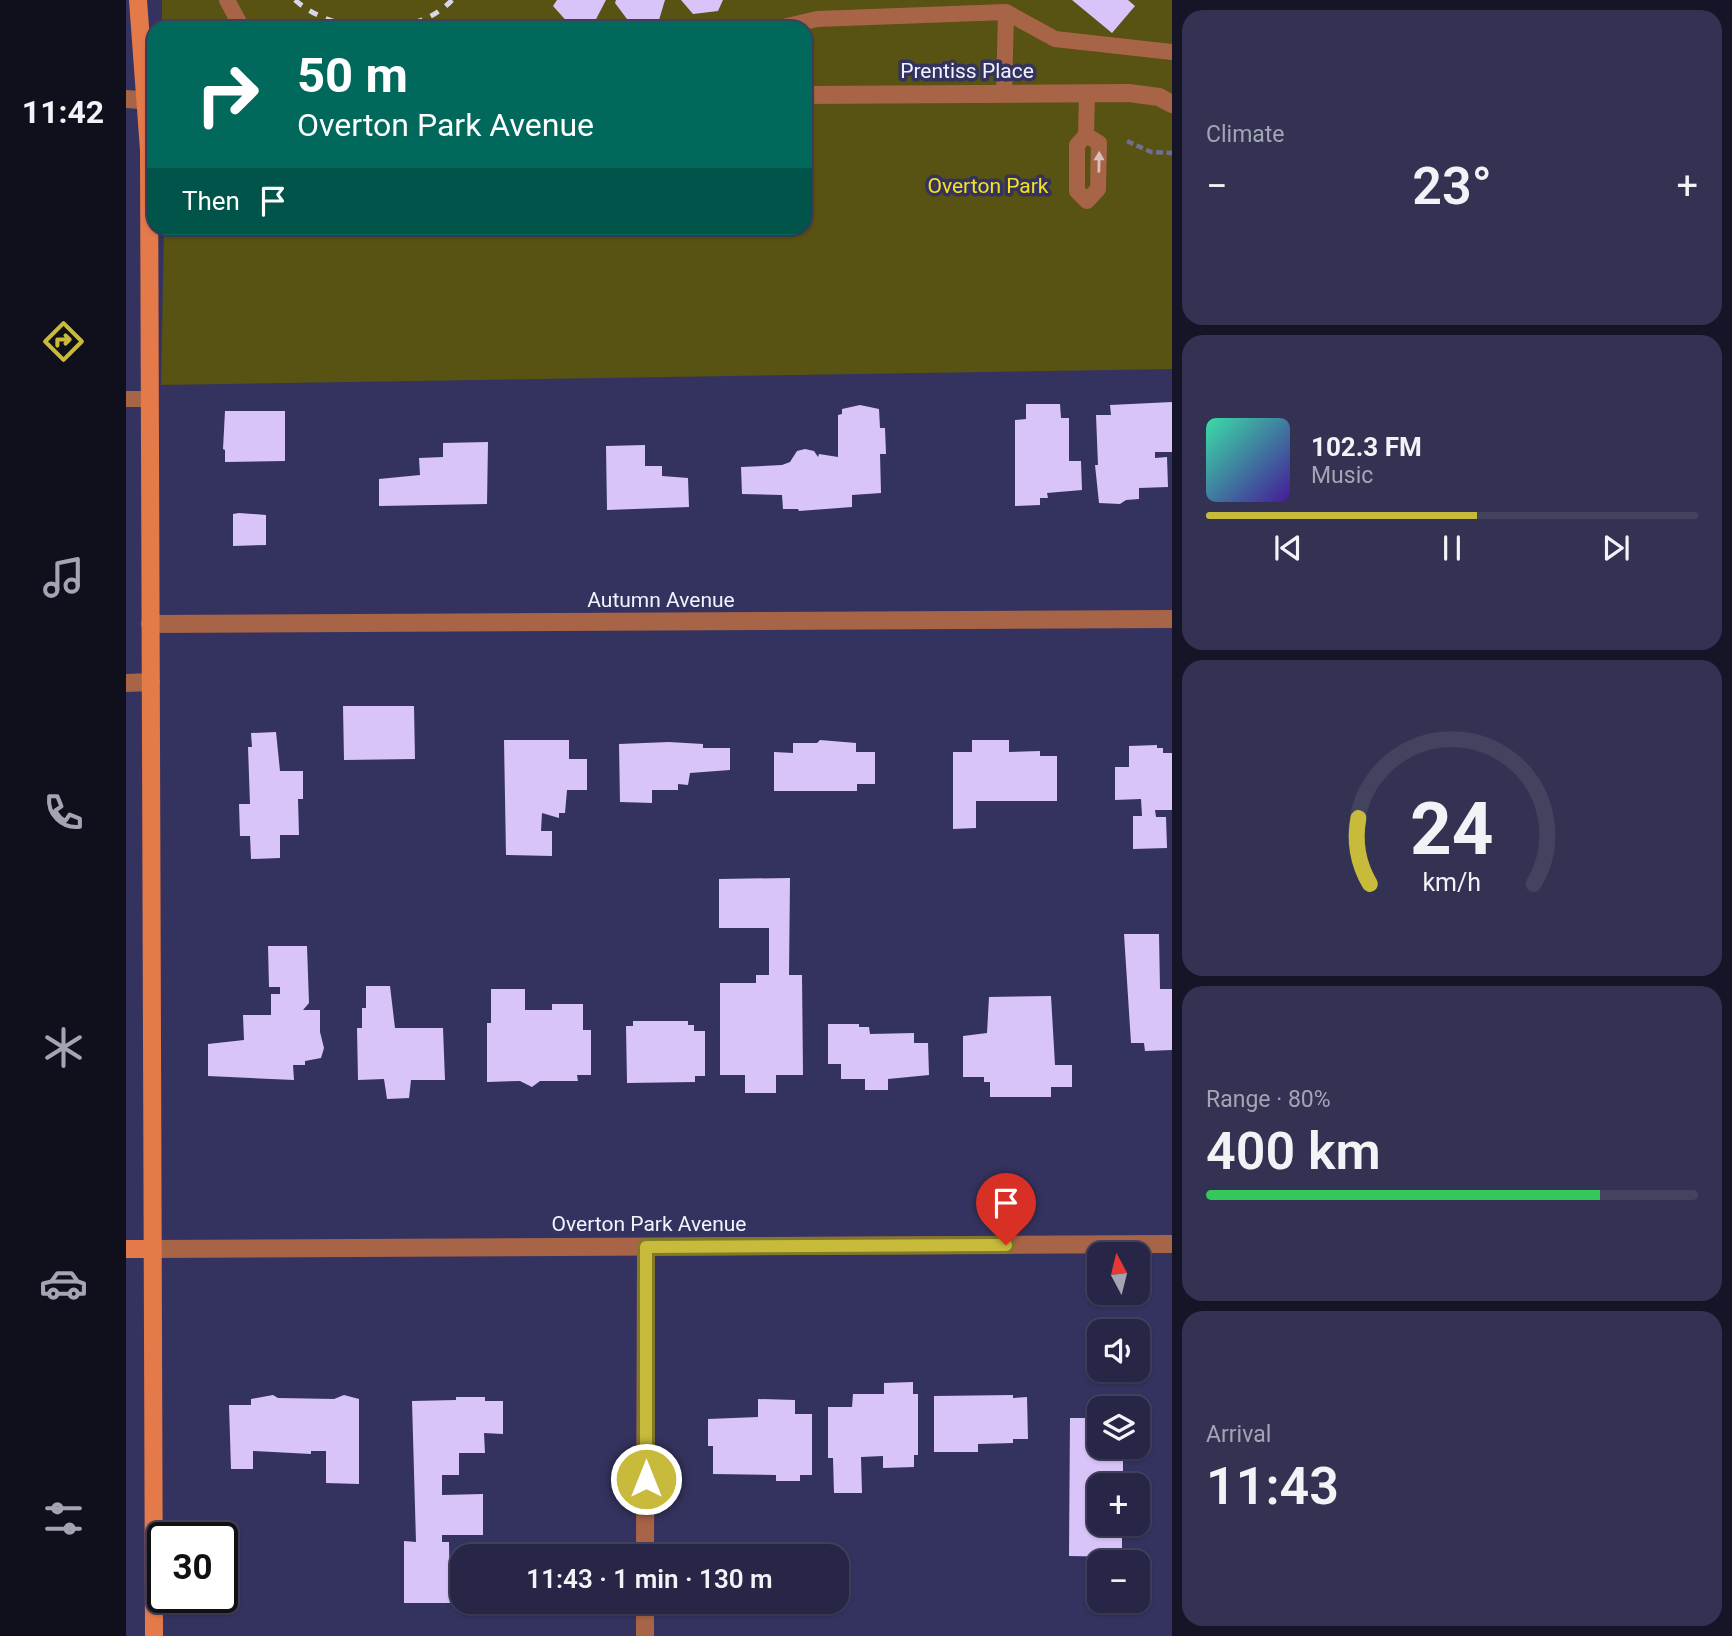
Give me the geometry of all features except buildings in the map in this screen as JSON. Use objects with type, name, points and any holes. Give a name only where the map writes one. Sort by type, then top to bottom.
[{"type":"main road","points":[[138,0],[147,76]]},
{"type":"main road","points":[[149,235],[154,1636]]},
{"type":"main road","name":"Overton Park Avenue","points":[[126,1249],[153,1249]]},
{"type":"street","name":"Prentiss Place","points":[[812,95],[1129,93],[1159,97],[1172,104]]},
{"type":"street","points":[[126,99],[147,101]]},
{"type":"street","name":"Autumn Avenue","points":[[150,624],[1172,619]]},
{"type":"street","points":[[126,683],[151,682]]},
{"type":"street","name":"Overton Park Avenue","points":[[153,1249],[1172,1244]]},
{"type":"street","points":[[645,1544],[646,1247]]},
{"type":"street","points":[[645,1614],[645,1636]]},
{"type":"lane","points":[[227,0],[238,21]]},
{"type":"lane","points":[[809,21],[924,7],[1006,12],[1055,39],[1172,52]]},
{"type":"lane","points":[[1004,94],[1006,12]]},
{"type":"lane","points":[[1086,135],[1087,93]]},
{"type":"lane","points":[[126,399],[148,399]]},
{"type":"path","points":[[1127,142],[1151,152],[1172,153]]},
{"type":"green space","name":"Overton Park","points":[[162,0],[1172,0],[1172,369],[161,385],[164,235],[812,235],[812,21],[162,21]]},
{"type":"railway","points":[[295,0],[311,12],[334,21]]},
{"type":"railway","points":[[419,21],[436,13],[452,0]]},
{"type":"route","points":[[646,1479],[646,1247],[1006,1245]]}]
